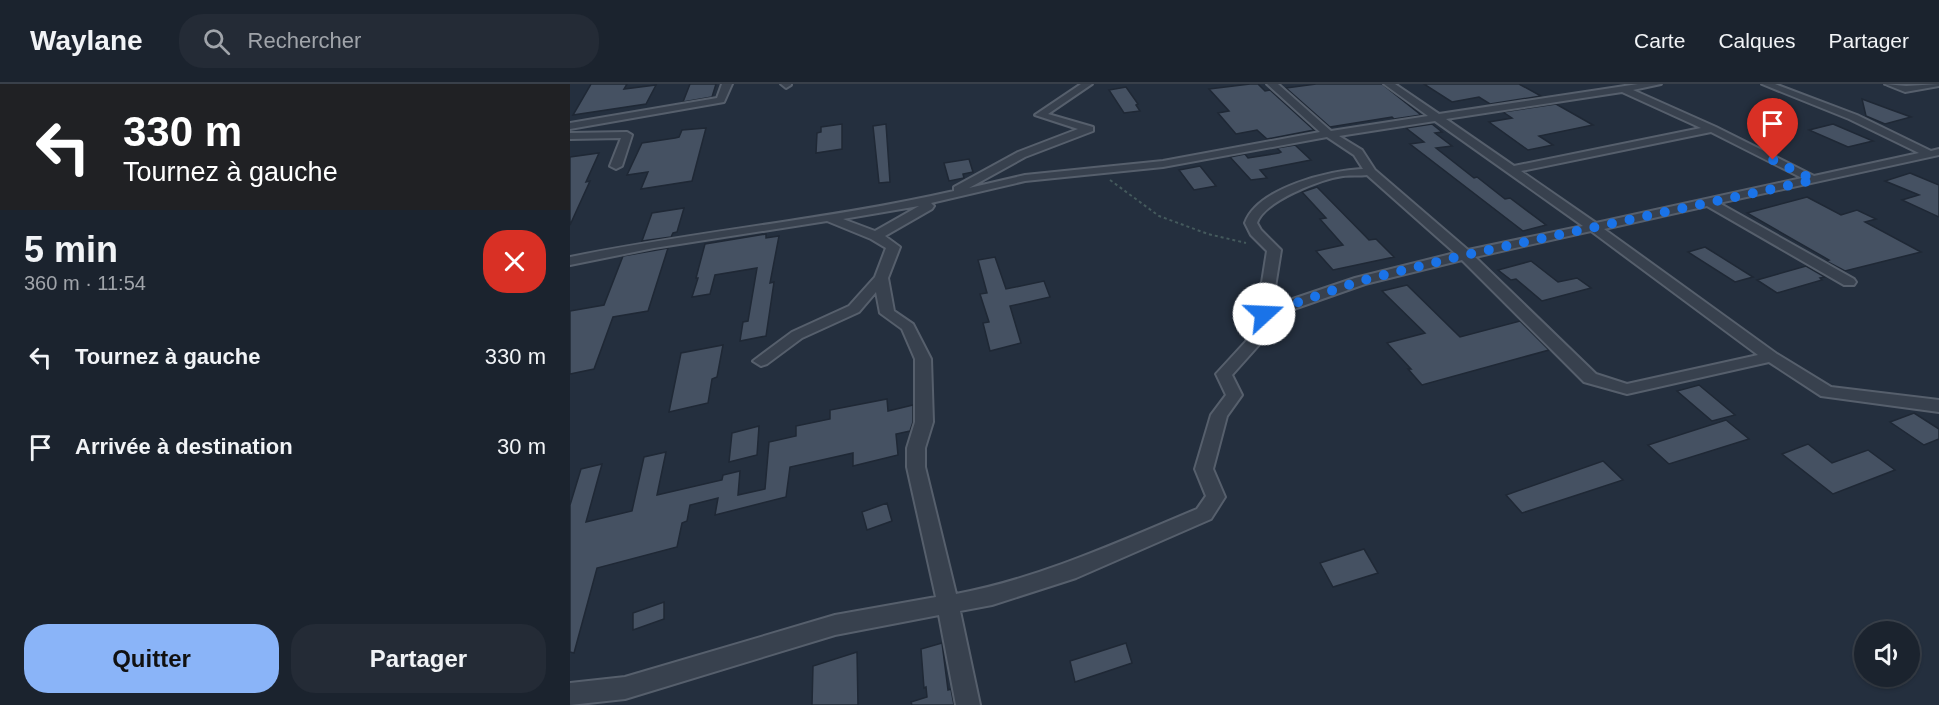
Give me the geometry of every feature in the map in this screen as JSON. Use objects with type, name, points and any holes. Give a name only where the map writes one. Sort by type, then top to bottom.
[{"type":"street","points":[[570,126],[714,102],[721,100],[727,84]]},
{"type":"street","points":[[876,236],[978,176],[1061,137],[1089,129],[1040,115],[1087,84]]},
{"type":"street","points":[[1272,84],[1329,134],[1356,149],[1365,158],[1370,172],[1465,255],[1590,378],[1627,389],[1772,357]]},
{"type":"street","points":[[1389,84],[1595,228],[1772,357],[1827,392],[1939,406]]},
{"type":"street","points":[[1615,84],[1814,180]]},
{"type":"street","points":[[570,261],[654,244],[830,218],[1024,178],[1163,165],[1189,158],[1329,134],[1656,84]]},
{"type":"street","points":[[1767,84],[1853,117],[1934,153]]},
{"type":"street","points":[[1890,84],[1905,89],[1936,84]]},
{"type":"street","points":[[1512,171],[1712,129]]},
{"type":"street","points":[[570,136],[627,135],[616,166]]},
{"type":"street","points":[[1264,314],[1360,281],[1465,255],[1934,153]]},
{"type":"street","points":[[570,694],[625,688],[835,625],[992,596],[1069,572],[1204,514],[1216,497],[1204,469],[1219,415],[1234,395],[1224,374],[1257,338],[1264,314],[1274,250],[1255,232],[1251,223],[1254,214],[1290,189],[1340,172],[1370,172]]},
{"type":"street","points":[[1710,203],[1849,282]]},
{"type":"street","points":[[761,361],[797,335],[854,309],[881,278],[893,247],[876,236],[830,218]]},
{"type":"street","points":[[881,278],[887,313],[908,327],[923,359],[924,423],[916,448],[916,467],[948,605],[968,705]]},
{"type":"path","points":[[1100,171],[1159,216],[1208,234],[1274,250]]},
{"type":"building","points":[[591,84],[627,84],[624,89],[656,85],[646,104],[573,115]]},
{"type":"building","points":[[690,84],[716,84],[712,97],[683,102]]},
{"type":"building","points":[[1258,84],[1265,91],[1270,90],[1314,130],[1267,139],[1257,130],[1236,134],[1218,113],[1229,111],[1209,89]]},
{"type":"building","points":[[1316,84],[1382,84],[1421,115],[1394,119],[1392,117],[1330,127],[1286,88]]},
{"type":"building","points":[[1424,84],[1519,84],[1541,96],[1490,104],[1479,97],[1452,102]]},
{"type":"building","points":[[1126,87],[1140,111],[1124,113],[1109,90]]},
{"type":"building","points":[[1862,99],[1911,117],[1885,124],[1866,116]]},
{"type":"building","points":[[1556,104],[1593,125],[1539,136],[1553,145],[1528,150],[1489,122],[1512,118],[1503,112]]},
{"type":"building","points":[[842,124],[842,149],[816,153],[817,133],[821,132],[821,127]]},
{"type":"building","points":[[886,124],[890,182],[879,183],[873,126]]},
{"type":"building","points":[[1432,124],[1442,132],[1435,133],[1452,146],[1436,148],[1474,178],[1477,177],[1505,199],[1510,198],[1546,225],[1523,231],[1410,144],[1424,142],[1406,128]]},
{"type":"building","points":[[1833,124],[1873,141],[1848,147],[1809,130]]},
{"type":"building","points":[[706,128],[692,181],[641,189],[648,172],[627,175],[642,143],[679,137],[682,130]]},
{"type":"building","points":[[1295,145],[1311,160],[1260,170],[1267,178],[1251,180],[1230,157],[1245,154],[1248,158],[1279,153],[1281,152],[1277,148]]},
{"type":"building","points":[[599,153],[586,182],[590,181],[570,225],[570,157]]},
{"type":"building","points":[[969,159],[973,172],[963,174],[964,178],[949,181],[944,163]]},
{"type":"building","points":[[1200,166],[1216,186],[1194,190],[1179,170]]},
{"type":"building","points":[[1910,173],[1939,185],[1939,217],[1902,200],[1919,195],[1885,181]]},
{"type":"building","points":[[1317,187],[1369,240],[1376,239],[1394,257],[1333,270],[1316,251],[1343,245],[1320,219],[1326,218],[1302,192]]},
{"type":"building","points":[[1807,197],[1841,215],[1857,210],[1876,219],[1865,222],[1921,252],[1845,271],[1747,213]]},
{"type":"building","points":[[684,208],[677,232],[671,237],[642,241],[652,213]]},
{"type":"building","points":[[766,234],[766,238],[779,236],[770,283],[774,282],[766,336],[740,341],[743,322],[748,321],[757,268],[715,275],[710,294],[692,297],[698,278],[696,278],[705,244]]},
{"type":"building","points":[[1705,247],[1753,277],[1735,282],[1688,252]]},
{"type":"building","points":[[668,248],[648,311],[613,317],[594,369],[570,374],[570,311],[604,305],[623,256]]},
{"type":"building","points":[[995,257],[1006,289],[1044,281],[1050,297],[1010,306],[1021,343],[990,351],[983,323],[989,322],[980,294],[987,293],[978,260]]},
{"type":"building","points":[[1531,261],[1558,282],[1577,278],[1591,288],[1542,301],[1516,279],[1511,280],[1498,270]]},
{"type":"building","points":[[1806,266],[1825,277],[1820,278],[1822,280],[1777,293],[1757,280]]},
{"type":"building","points":[[1407,285],[1460,337],[1520,321],[1549,350],[1422,385],[1387,343],[1425,333],[1382,291]]},
{"type":"building","points":[[723,345],[717,377],[712,379],[708,403],[669,412],[681,353]]},
{"type":"building","points":[[1699,385],[1735,415],[1712,421],[1677,391]]},
{"type":"building","points":[[887,399],[888,411],[913,405],[913,422],[910,431],[896,434],[898,455],[853,466],[853,453],[790,467],[786,497],[715,515],[718,498],[690,505],[687,521],[682,523],[677,547],[597,568],[574,653],[570,652],[570,505],[581,469],[602,464],[586,522],[632,511],[644,457],[666,452],[657,495],[722,480],[723,475],[740,471],[738,495],[765,489],[769,442],[796,436],[796,426],[830,419],[830,410]]},
{"type":"building","points":[[1914,413],[1939,429],[1939,439],[1924,445],[1890,422]]},
{"type":"building","points":[[1726,420],[1749,439],[1669,464],[1648,445]]},
{"type":"building","points":[[759,426],[757,455],[729,462],[732,433]]},
{"type":"building","points":[[1808,444],[1832,463],[1868,450],[1895,470],[1833,494],[1782,454]]},
{"type":"building","points":[[1603,461],[1623,480],[1522,513],[1506,495]]},
{"type":"building","points":[[887,503],[892,521],[867,530],[862,512]]},
{"type":"building","points":[[1364,549],[1378,573],[1333,587],[1320,563]]},
{"type":"building","points":[[664,602],[664,619],[633,630],[633,613]]},
{"type":"building","points":[[942,643],[948,690],[951,689],[954,705],[912,705],[911,702],[927,697],[926,687],[924,688],[921,649]]},
{"type":"building","points":[[1126,643],[1132,663],[1075,682],[1070,661]]},
{"type":"building","points":[[857,652],[858,705],[812,705],[813,666]]},
{"type":"route","points":[[1264,314],[1360,281],[1465,255],[1814,180],[1773,160]]}]
